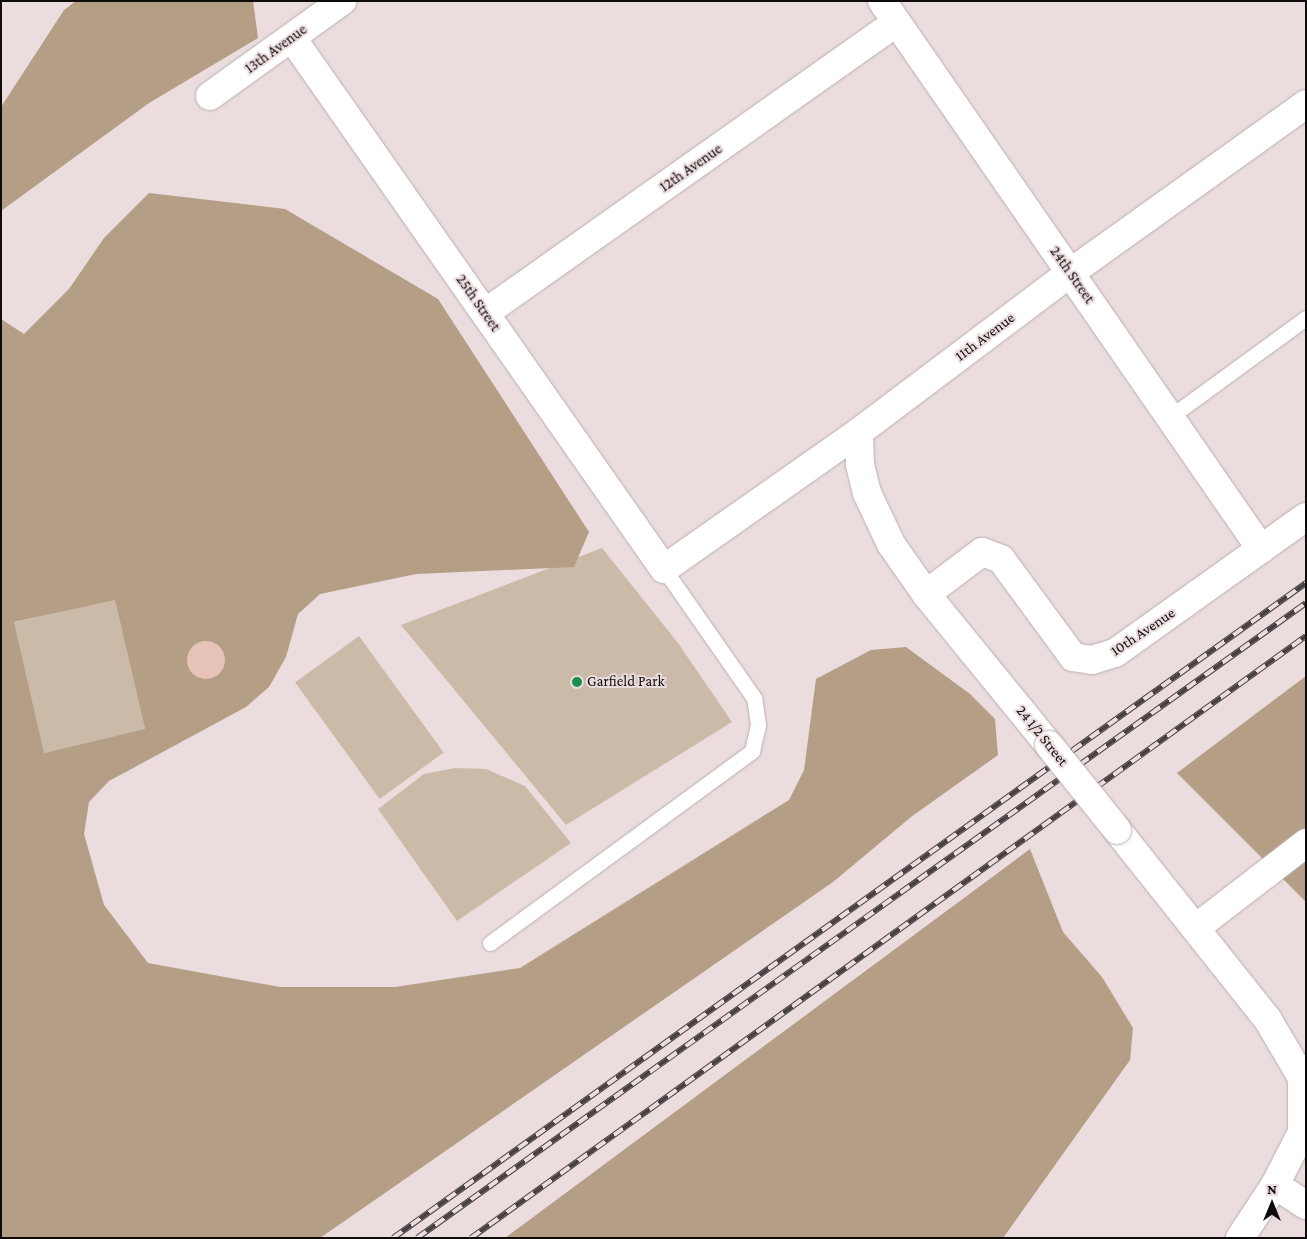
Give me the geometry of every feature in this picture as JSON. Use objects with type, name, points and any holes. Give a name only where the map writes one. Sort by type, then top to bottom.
[{"type":"street","name":"13th Avenue","points":[[210,96],[342,1]]},
{"type":"street","name":"24th Street","points":[[889,12],[1261,549]]},
{"type":"street","name":"12th Avenue","points":[[485,313],[889,12]]},
{"type":"street","name":"25th Street","points":[[292,38],[664,569]]},
{"type":"street","name":"11th Avenue","points":[[664,569],[858,432],[1070,273],[1306,104]]},
{"type":"street","name":"24 1/2 Street","points":[[858,432],[860,464],[867,493],[891,544],[926,594],[1197,928],[1268,1020],[1302,1078],[1302,1132],[1275,1185],[1240,1238]]},
{"type":"street","name":"10th Avenue","points":[[926,594],[982,552],[1001,559],[1072,656],[1092,660],[1115,653],[1306,517]]},
{"type":"street","points":[[1197,928],[1306,843]]},
{"type":"street","points":[[1275,1185],[1306,1205]]},
{"type":"lane","points":[[1170,417],[1306,318]]},
{"type":"lane","points":[[490,943],[752,751],[758,725],[754,698],[664,569]]},
{"type":"shaded area","points":[[76,1],[253,1],[258,38],[149,103],[1,211],[1,107],[64,10]]},
{"type":"shaded area","points":[[149,193],[285,209],[438,299],[589,532],[574,567],[416,574],[320,594],[298,614],[286,657],[269,687],[246,707],[109,781],[89,802],[84,834],[104,905],[148,963],[280,987],[395,987],[520,968],[789,800],[804,770],[816,679],[871,650],[906,647],[970,694],[995,719],[998,755],[911,817],[833,882],[320,1238],[1,1238],[1,319],[24,334],[69,289],[104,238]],"holes":[[[115,600],[145,729],[44,753],[14,622]]]},
{"type":"shaded area","name":"Garfield Park","points":[[602,548],[678,643],[732,722],[566,825],[401,625]]},
{"type":"shaded area","points":[[115,599],[145,730],[44,753],[14,622]]},
{"type":"shaded area","points":[[359,636],[444,752],[380,799],[295,682]]},
{"type":"shaded area","points":[[1306,676],[1306,902],[1177,773]]},
{"type":"shaded area","points":[[455,768],[486,769],[525,786],[571,843],[457,921],[378,809],[424,774]]},
{"type":"shaded area","points":[[1030,849],[1063,932],[1102,977],[1133,1028],[1130,1060],[1003,1238],[505,1238]]},
{"type":"building","points":[[206,641],[219,647],[225,660],[219,673],[206,679],[193,673],[187,660],[193,647]]},
{"type":"railway","points":[[393,1238],[1306,583]]},
{"type":"railway","points":[[417,1238],[1306,603]]},
{"type":"railway","points":[[471,1238],[1306,636]]},
{"type":"place","name":"Garfield Park","points":[[577,682]]}]
